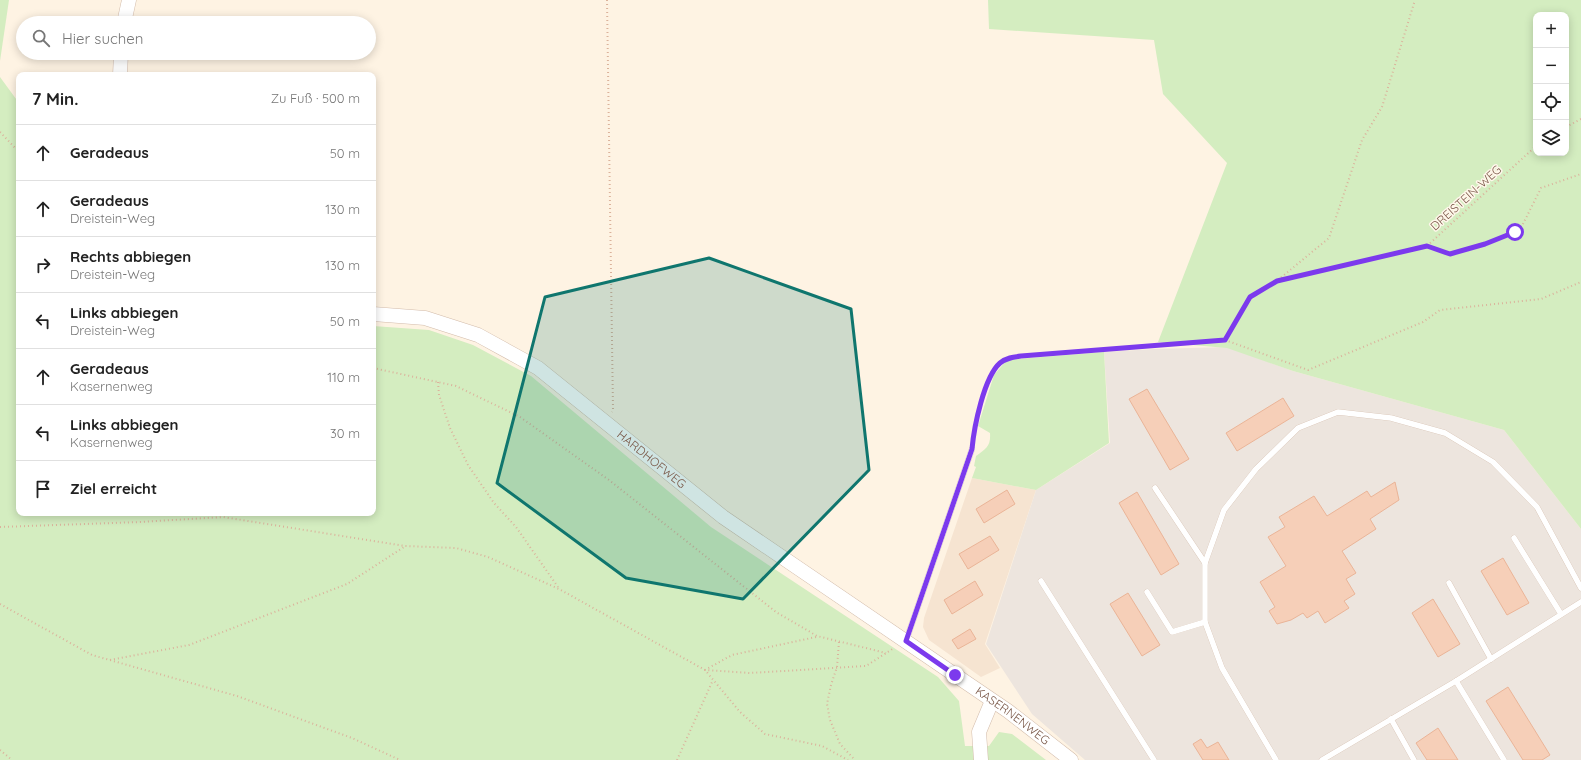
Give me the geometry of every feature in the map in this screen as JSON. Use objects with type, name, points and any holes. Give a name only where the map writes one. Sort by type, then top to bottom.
[{"type":"street","points":[[126,16],[129,0]]},
{"type":"street","points":[[120,72],[121,60]]},
{"type":"street","name":"HARDHOFWEG","points":[[376,314],[425,318],[478,336],[538,368],[723,517],[910,644]]},
{"type":"street","name":"KASERNENWEG","points":[[910,644],[1008,711],[1071,760]]},
{"type":"street","points":[[981,760],[979,732],[992,701]]},
{"type":"lane","points":[[1276,760],[1222,668],[1205,622],[1205,564],[1224,510],[1256,469],[1298,428],[1338,412],[1392,418],[1444,433],[1494,462],[1537,507],[1581,588]]},
{"type":"lane","points":[[910,644],[972,449]]},
{"type":"lane","points":[[1155,488],[1205,564]]},
{"type":"lane","points":[[1514,538],[1561,614]]},
{"type":"lane","points":[[1042,581],[1154,760]]},
{"type":"lane","points":[[1449,583],[1491,659]]},
{"type":"lane","points":[[1147,592],[1172,632],[1205,622]]},
{"type":"lane","points":[[1322,760],[1456,681],[1581,602]]},
{"type":"lane","points":[[1456,681],[1504,760]]},
{"type":"lane","points":[[1391,719],[1414,760]]},
{"type":"path","points":[[606,422],[613,410],[607,0]]},
{"type":"path","points":[[1277,281],[1329,238],[1362,140],[1382,106],[1415,0]]},
{"type":"path","points":[[1569,125],[1581,119]]},
{"type":"path","points":[[0,132],[16,149]]},
{"type":"path","name":"DREISTEIN-WEG","points":[[1225,340],[1250,297],[1277,281],[1427,246],[1533,149]]},
{"type":"path","points":[[1427,246],[1450,254],[1485,244],[1515,232],[1522,226],[1541,188],[1581,174]]},
{"type":"path","points":[[972,449],[974,430],[990,374],[1007,358],[1225,340],[1308,370],[1423,322],[1440,310],[1541,299],[1581,282]]},
{"type":"path","points":[[376,369],[456,386],[520,417],[609,480],[776,612],[817,636],[886,653],[866,666],[750,673],[705,670]]},
{"type":"path","points":[[438,382],[439,395],[450,428],[468,465],[494,502],[516,527],[559,589]]},
{"type":"path","points":[[0,527],[141,522],[223,517],[405,546],[456,548],[488,557],[559,589],[705,670],[740,712],[765,734],[822,746],[848,760]]},
{"type":"path","points":[[109,660],[189,645],[347,584],[405,546]]},
{"type":"path","points":[[0,604],[92,655],[237,696],[352,738],[400,760]]},
{"type":"path","points":[[705,670],[732,655],[817,636]]},
{"type":"path","points":[[839,642],[837,667],[826,704],[830,720],[840,744],[855,760]]},
{"type":"path","points":[[678,760],[713,680]]},
{"type":"path","points":[[0,750],[12,760]]},
{"type":"highlighted area","points":[[709,258],[851,309],[869,470],[743,599],[626,578],[497,483],[545,297]]},
{"type":"shaded area","points":[[1227,347],[1293,371],[1504,430],[1581,529],[1581,760],[1085,760],[1032,714],[986,644],[1036,490],[1110,443],[1104,352]]},
{"type":"shaded area","points":[[972,478],[1036,490],[985,644],[1000,668],[981,677],[929,640],[923,627],[924,618]]},
{"type":"green space","points":[[0,0],[9,0],[0,61]]},
{"type":"green space","points":[[988,0],[1581,0],[1581,529],[1504,430],[1293,371],[1227,348],[1158,342],[1227,163],[1163,94],[1154,40],[989,29]]},
{"type":"green space","points":[[0,77],[16,99],[16,516],[376,516],[376,326],[429,330],[473,345],[531,376],[711,527],[938,677],[959,701],[965,746],[989,746],[999,732],[1012,734],[1046,760],[0,760]]},
{"type":"green space","points":[[1104,352],[1109,443],[1036,490],[972,478],[976,467],[974,466],[976,456],[987,447],[990,441],[990,433],[978,426],[994,375],[1006,361]]},
{"type":"building","points":[[1147,389],[1189,459],[1170,470],[1129,399]]},
{"type":"building","points":[[1283,398],[1294,416],[1237,451],[1226,433]]},
{"type":"building","points":[[1395,482],[1399,500],[1370,519],[1376,529],[1342,551],[1356,573],[1346,579],[1355,594],[1344,601],[1349,608],[1325,623],[1318,611],[1307,618],[1303,613],[1291,620],[1277,624],[1269,611],[1275,607],[1260,582],[1286,566],[1268,537],[1285,527],[1279,517],[1314,496],[1327,516],[1367,491],[1371,497]]},
{"type":"building","points":[[1007,490],[1015,504],[984,523],[976,509]]},
{"type":"building","points":[[1137,492],[1179,564],[1161,575],[1119,503]]},
{"type":"building","points":[[990,536],[999,550],[968,569],[959,554]]},
{"type":"building","points":[[1503,558],[1529,603],[1507,615],[1481,571]]},
{"type":"building","points":[[975,581],[983,595],[952,614],[944,600]]},
{"type":"building","points":[[1128,593],[1160,645],[1142,656],[1110,604]]},
{"type":"building","points":[[1433,599],[1460,644],[1438,657],[1412,613]]},
{"type":"building","points":[[970,629],[976,639],[958,649],[952,640]]},
{"type":"building","points":[[1508,687],[1550,755],[1542,760],[1523,760],[1486,701]]},
{"type":"building","points":[[1438,728],[1458,760],[1427,760],[1416,743]]},
{"type":"building","points":[[1201,739],[1207,748],[1218,742],[1229,760],[1203,760],[1193,744]]},
{"type":"route","points":[[955,675],[906,641],[972,449],[974,430],[990,374],[1000,363],[1007,358],[1021,356],[1225,340],[1250,297],[1277,281],[1427,246],[1450,254],[1485,244],[1515,232]]}]
